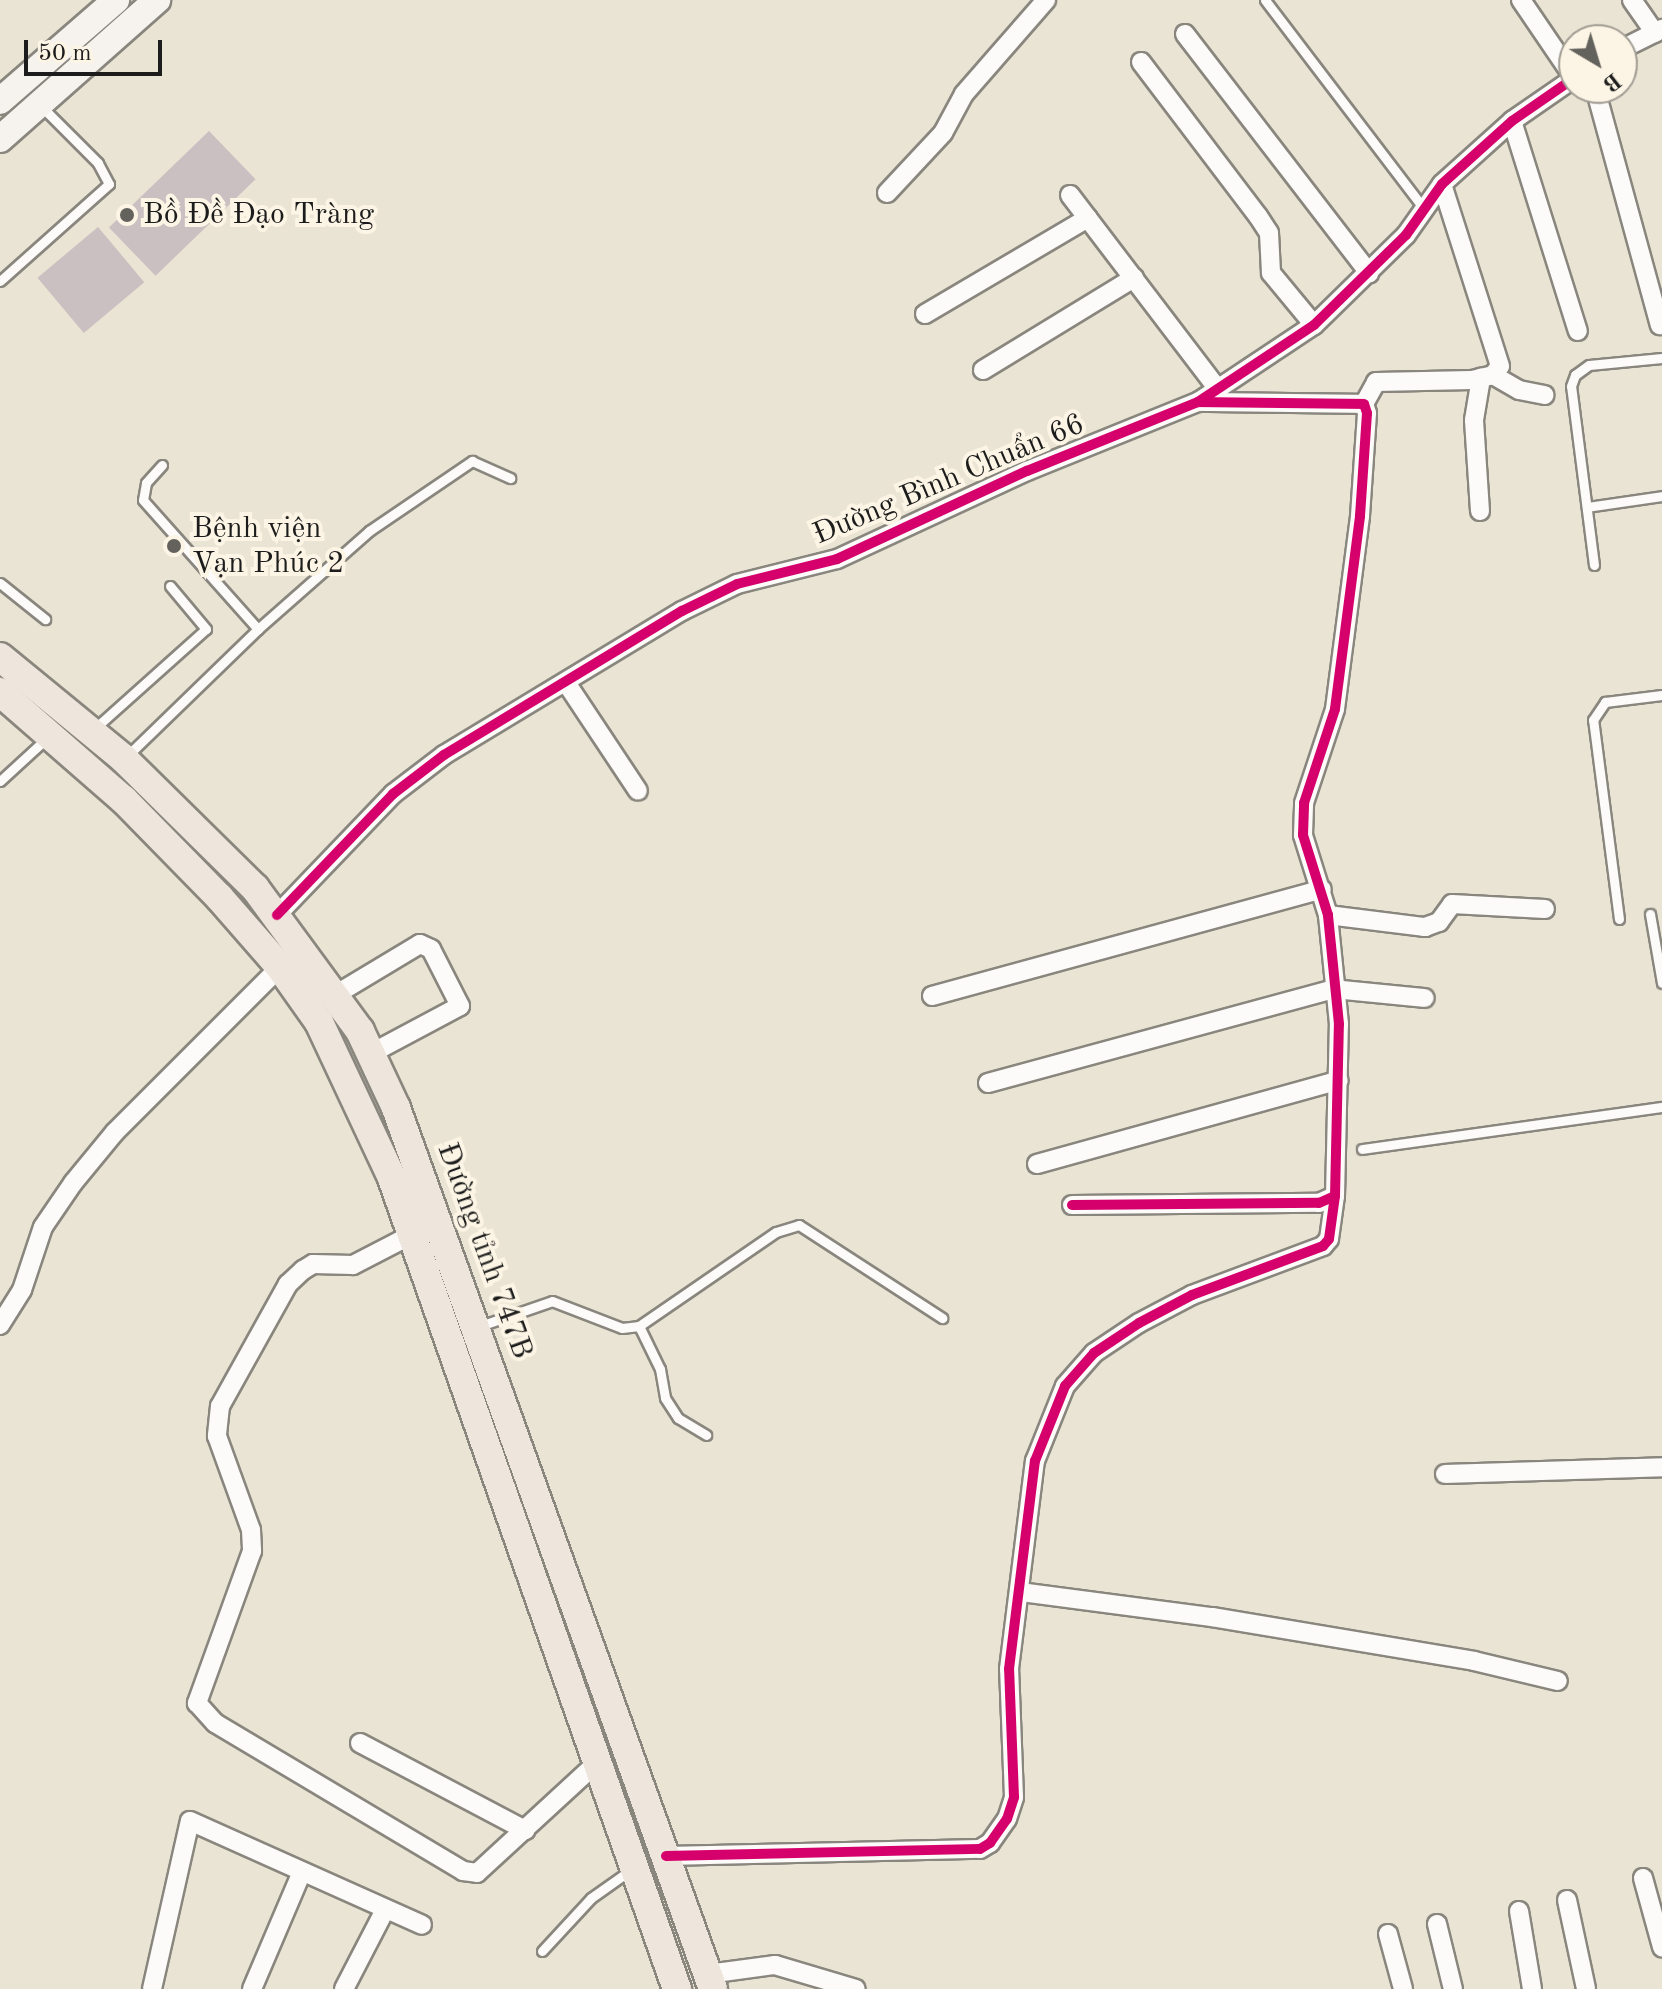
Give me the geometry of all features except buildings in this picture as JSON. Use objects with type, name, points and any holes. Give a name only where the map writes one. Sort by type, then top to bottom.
[{"type":"main road","points":[[0,101],[116,0]]},
{"type":"main road","points":[[0,139],[157,0]]},
{"type":"main road","name":"Đường tỉnh 747B","points":[[0,657],[124,759],[277,915],[335,995],[370,1054],[396,1108],[710,1981]]},
{"type":"main road","name":"Đường tỉnh 747B","points":[[0,692],[124,800],[280,967],[319,1022],[350,1084],[413,1234],[677,1989]]},
{"type":"main road","points":[[525,1548],[552,1539]]},
{"type":"street","points":[[887,193],[943,133],[964,94],[1046,0]]},
{"type":"street","points":[[1521,0],[1558,54]]},
{"type":"street","points":[[1632,0],[1659,31],[1638,41]]},
{"type":"street","points":[[1185,34],[1369,273]]},
{"type":"street","points":[[1141,62],[1258,216],[1269,233],[1271,273],[1314,325]]},
{"type":"street","name":"Đường Bình Chuẩn 66","points":[[277,915],[393,794],[444,755],[567,684],[682,611],[737,584],[837,559],[1027,471],[1198,402],[1314,325],[1369,273],[1442,184],[1512,121],[1558,89]]},
{"type":"street","points":[[1599,104],[1660,325]]},
{"type":"street","points":[[1512,121],[1578,331]]},
{"type":"street","points":[[1442,184],[1499,352],[1500,366],[1487,377],[1474,420],[1480,511]]},
{"type":"street","points":[[1070,195],[1217,388]]},
{"type":"street","points":[[925,314],[1088,218]]},
{"type":"street","points":[[983,370],[1134,278]]},
{"type":"street","points":[[666,1856],[980,1849],[990,1843],[1007,1819],[1014,1797],[1009,1669],[1035,1461],[1065,1386],[1094,1353],[1139,1323],[1192,1295],[1323,1246],[1329,1239],[1335,1196],[1339,1080],[1328,915],[1303,835],[1304,803],[1335,709],[1360,516],[1364,404],[1376,382],[1487,377],[1519,390],[1545,395]]},
{"type":"street","points":[[1198,402],[1364,404]]},
{"type":"street","points":[[567,684],[638,791]]},
{"type":"street","points":[[932,996],[1322,889]]},
{"type":"street","points":[[1328,915],[1425,927],[1439,922],[1452,904],[1545,909]]},
{"type":"street","points":[[335,995],[420,944],[437,958],[460,1006],[370,1054]]},
{"type":"street","points":[[0,1325],[22,1290],[43,1227],[73,1183],[115,1132],[280,967]]},
{"type":"street","points":[[988,1083],[1333,989],[1425,998]]},
{"type":"street","points":[[1037,1164],[1339,1080]]},
{"type":"street","points":[[1072,1205],[1319,1203],[1335,1196]]},
{"type":"street","points":[[413,1234],[353,1265],[313,1264],[303,1270],[288,1284],[220,1406],[217,1436],[251,1530],[252,1551],[197,1703],[215,1723],[463,1871],[477,1873],[599,1761]]},
{"type":"street","points":[[1445,1474],[1662,1467]]},
{"type":"street","points":[[1021,1592],[1212,1617],[1474,1661],[1558,1681]]},
{"type":"street","points":[[360,1743],[525,1830]]},
{"type":"street","points":[[152,1989],[190,1821],[301,1874],[422,1925]]},
{"type":"street","points":[[252,1989],[301,1874]]},
{"type":"street","points":[[1643,1878],[1662,1947]]},
{"type":"street","points":[[1567,1900],[1586,1989]]},
{"type":"street","points":[[344,1989],[385,1910]]},
{"type":"street","points":[[1519,1911],[1532,1989]]},
{"type":"street","points":[[1437,1924],[1453,1989]]},
{"type":"street","points":[[1388,1934],[1403,1989]]},
{"type":"street","points":[[710,1981],[775,1965],[856,1989]]},
{"type":"lane","points":[[1265,0],[1424,209]]},
{"type":"lane","points":[[0,281],[109,184],[98,163],[40,104]]},
{"type":"lane","points":[[1594,565],[1571,386],[1575,375],[1589,365],[1662,358]]},
{"type":"lane","points":[[124,759],[258,629],[369,531],[452,471],[472,461],[510,478]]},
{"type":"lane","points":[[162,465],[146,483],[143,500],[258,629]]},
{"type":"lane","points":[[1587,507],[1662,496]]},
{"type":"lane","points":[[0,583],[45,619]]},
{"type":"lane","points":[[92,732],[206,629],[170,586]]},
{"type":"lane","points":[[1619,919],[1593,720],[1605,702],[1662,695]]},
{"type":"lane","points":[[0,781],[49,735]]},
{"type":"lane","points":[[1650,914],[1662,983]]},
{"type":"lane","points":[[1362,1149],[1662,1107]]},
{"type":"lane","points":[[476,1328],[552,1301],[622,1328],[639,1326],[776,1232],[799,1225],[942,1318]]},
{"type":"lane","points":[[639,1326],[660,1369],[665,1398],[678,1418],[706,1435]]},
{"type":"lane","points":[[542,1951],[591,1898],[635,1867]]},
{"type":"cycle path","points":[[277,915],[393,794],[444,755],[682,611],[737,584],[837,559],[1027,471],[1198,402],[1314,325],[1406,235],[1442,184],[1512,121],[1558,89]]},
{"type":"cycle path","points":[[1072,1205],[1319,1203],[1335,1196],[1339,1024],[1328,915],[1303,835],[1304,803],[1335,709],[1360,516],[1367,413],[1364,404],[1198,402]]},
{"type":"cycle path","points":[[666,1856],[980,1849],[990,1843],[1007,1819],[1014,1797],[1009,1669],[1035,1461],[1065,1386],[1094,1353],[1139,1323],[1192,1295],[1323,1246],[1329,1239],[1335,1196]]},
{"type":"place","name":"Bồ Đề Đạo Tràng","points":[[127,215]]},
{"type":"place","name":"Bệnh viện Vạn Phúc 2","points":[[174,546]]}]
